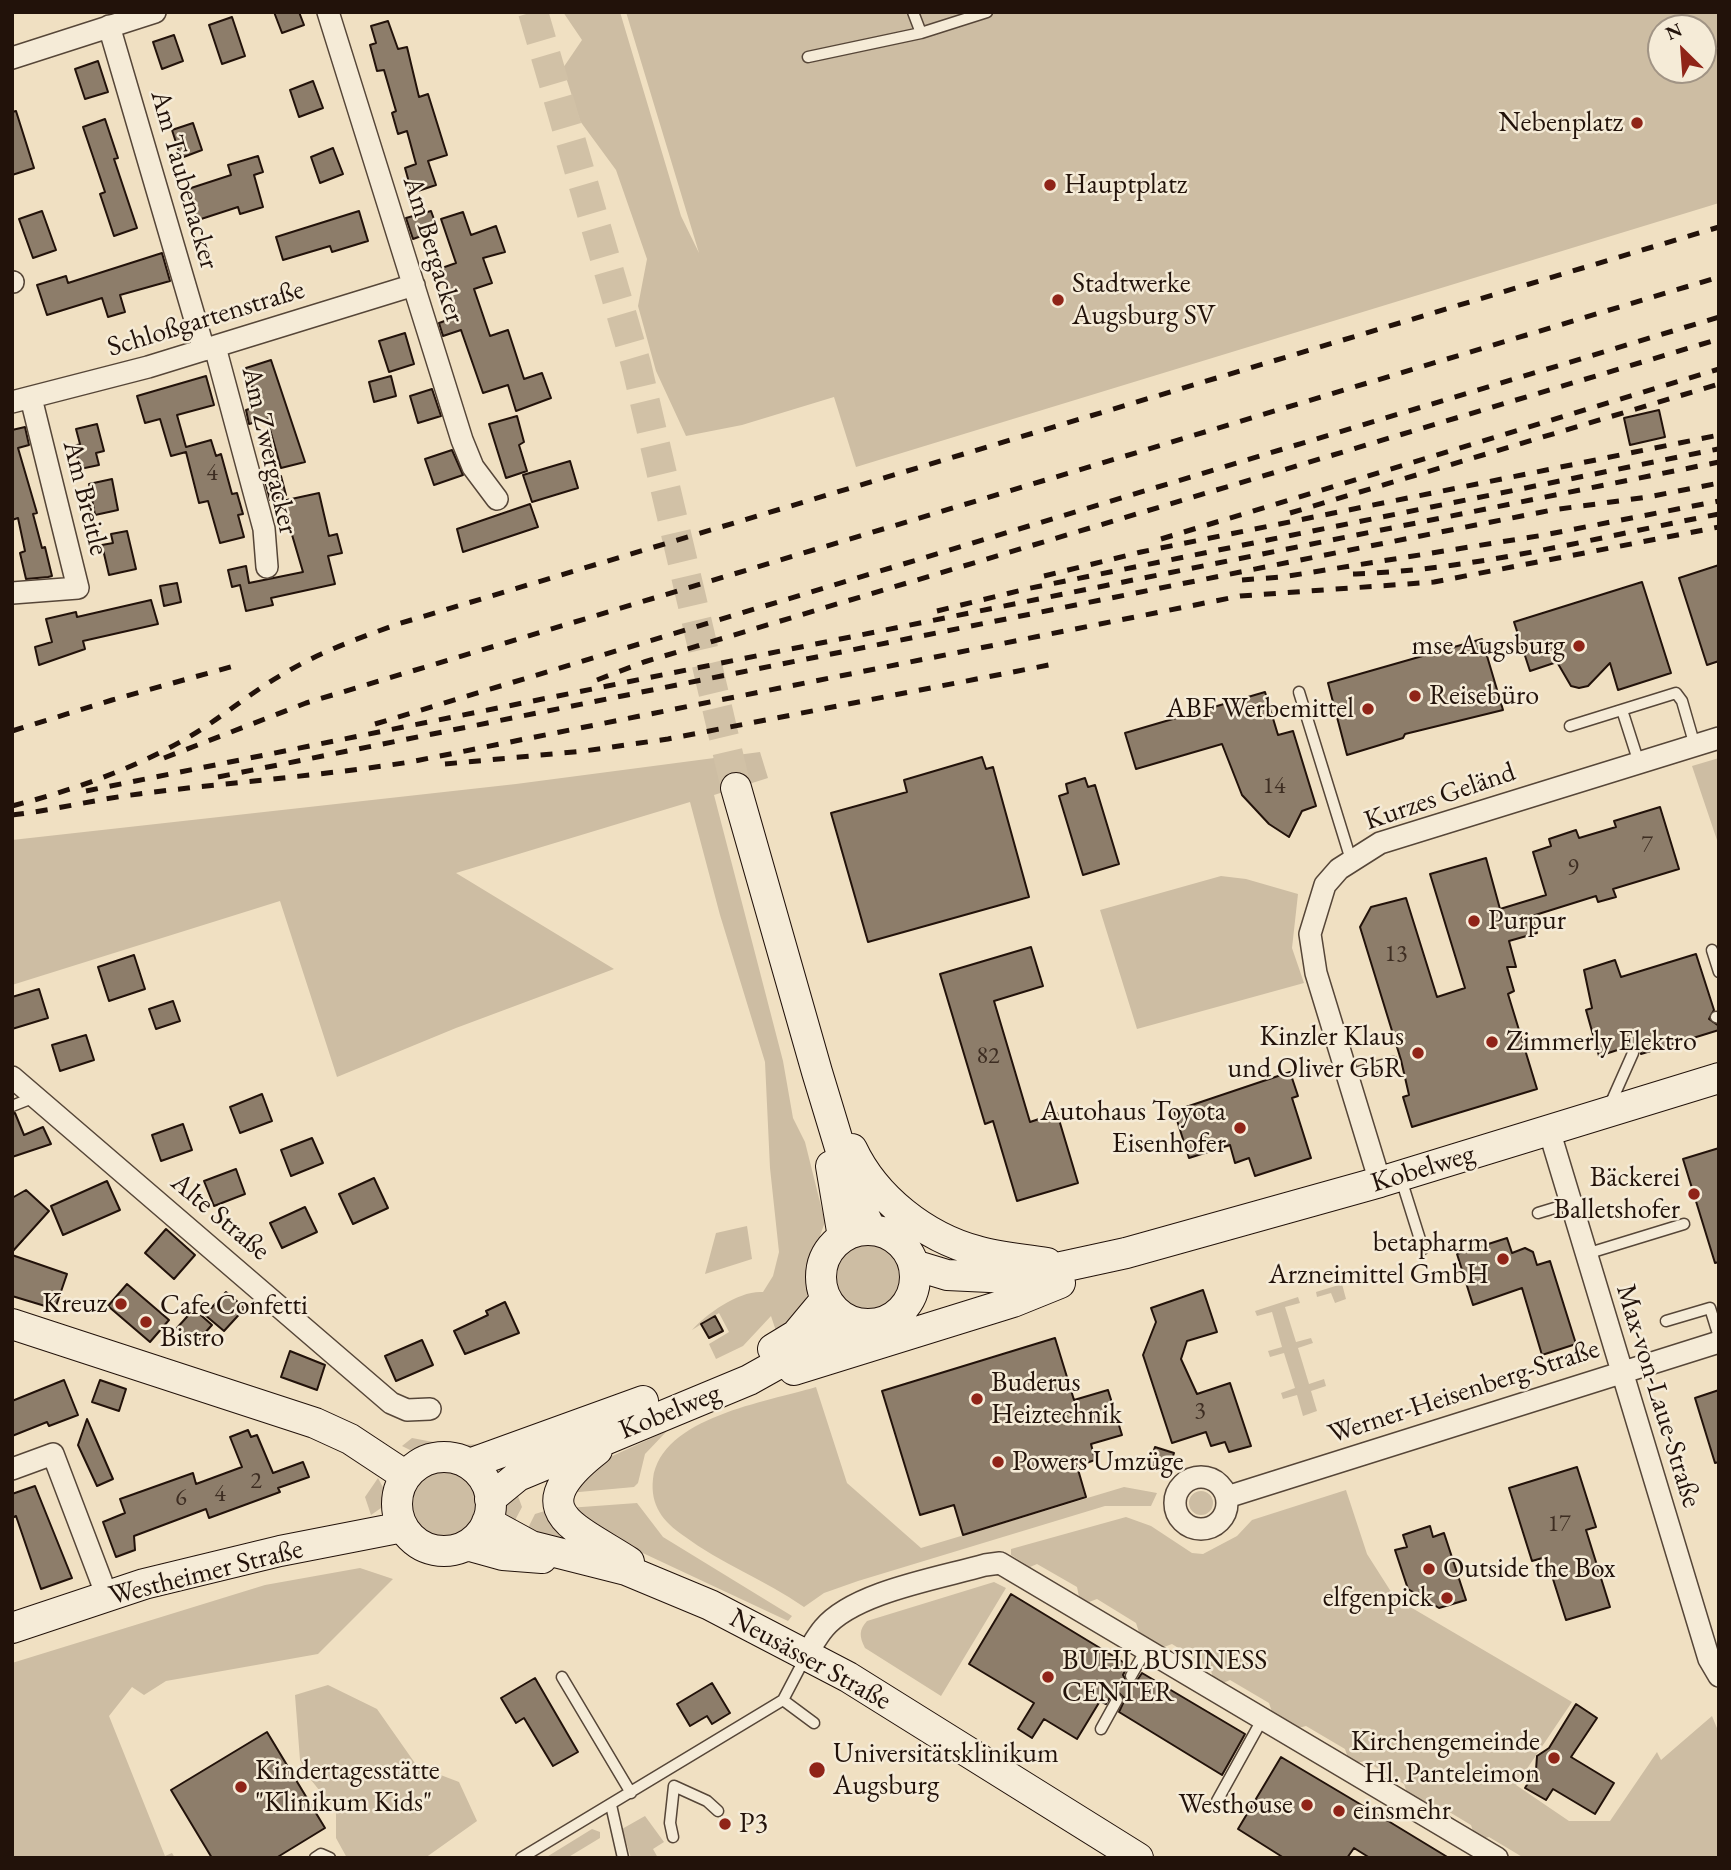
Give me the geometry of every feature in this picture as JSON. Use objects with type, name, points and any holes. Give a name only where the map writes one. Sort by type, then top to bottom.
[{"type":"main road","points":[[736,788],[854,1194],[857,1233]]},
{"type":"main road","points":[[817,1072],[862,1171],[907,1216],[941,1237],[977,1251],[1064,1274]]},
{"type":"main road","name":"Kobelweg","points":[[911,1298],[1009,1292],[1126,1253],[1390,1179],[1719,1078]]},
{"type":"main road","points":[[857,1233],[888,1234],[900,1242],[914,1265],[915,1282],[911,1298],[891,1319],[870,1325],[849,1321],[836,1312],[826,1299],[821,1283],[822,1265],[830,1249],[857,1233]]},
{"type":"main road","name":"Kobelweg","points":[[914,1265],[947,1275],[980,1279],[1064,1274]]},
{"type":"main road","points":[[750,1380],[796,1369],[1013,1302],[1064,1274]]},
{"type":"main road","name":"Kobelweg","points":[[470,1464],[749,1362],[796,1335],[826,1299]]},
{"type":"main road","name":"Kobelweg","points":[[489,1511],[518,1476],[750,1380],[849,1321]]},
{"type":"main road","points":[[12,1324],[315,1423],[350,1439],[406,1476]]},
{"type":"main road","points":[[621,1432],[572,1469],[558,1503],[560,1516],[572,1528],[661,1583]]},
{"type":"main road","points":[[440,1457],[470,1464],[481,1475],[489,1511],[467,1545],[453,1550],[430,1549],[419,1544],[402,1527],[396,1505],[406,1476],[417,1464],[440,1457]]},
{"type":"main road","name":"Neusässer Straße","points":[[489,1511],[531,1546],[610,1566],[661,1583],[848,1677],[1138,1858]]},
{"type":"main road","name":"Westheimer Straße","points":[[12,1628],[107,1596],[239,1560],[402,1527]]},
{"type":"main road","name":"Neusässer Straße","points":[[467,1545],[525,1558],[576,1559]]},
{"type":"street","points":[[12,58],[155,12]]},
{"type":"street","name":"Am Bergacker","points":[[328,12],[469,458],[497,499]]},
{"type":"street","name":"Am Taubenacker","points":[[109,26],[209,349]]},
{"type":"street","name":"Schloßgartenstraße","points":[[22,400],[209,349],[414,285]]},
{"type":"street","name":"Am Zwergacker","points":[[209,349],[264,529],[267,567]]},
{"type":"street","name":"Am Breitle","points":[[12,593],[78,588],[22,400]]},
{"type":"street","name":"Kurzes Geländ","points":[[1390,1179],[1348,1075],[1316,972],[1310,934],[1325,885],[1351,860],[1380,843],[1719,738]]},
{"type":"street","name":"Alte Straße","points":[[12,1077],[391,1403],[407,1410],[430,1409]]},
{"type":"street","name":"Max-von-Laue-Straße","points":[[1549,1130],[1620,1372],[1709,1659],[1719,1676]]},
{"type":"street","name":"Werner-Heisenberg-Straße","points":[[1227,1497],[1719,1339]]},
{"type":"street","points":[[12,1469],[53,1454],[107,1596]]},
{"type":"street","points":[[806,1655],[824,1627],[843,1612],[879,1596],[1000,1563],[1264,1717],[1497,1858]]},
{"type":"lane","points":[[913,12],[921,33]]},
{"type":"lane","points":[[808,57],[921,33],[987,12]]},
{"type":"lane","points":[[1299,692],[1351,860]]},
{"type":"lane","points":[[1570,726],[1676,693],[1682,701],[1695,746]]},
{"type":"lane","points":[[1622,710],[1639,763]]},
{"type":"lane","points":[[1712,950],[1719,972]]},
{"type":"lane","points":[[1615,1110],[1613,1098],[1633,1053]]},
{"type":"lane","points":[[1348,1075],[1394,1062]]},
{"type":"lane","points":[[12,1106],[35,1097]]},
{"type":"lane","points":[[1390,1179],[1423,1249]]},
{"type":"lane","points":[[1538,1213],[1571,1203]]},
{"type":"lane","points":[[1586,1254],[1684,1224]]},
{"type":"lane","points":[[1666,1321],[1710,1308],[1719,1339]]},
{"type":"lane","points":[[1131,1676],[1147,1648]]},
{"type":"lane","points":[[522,1858],[783,1700],[806,1655]]},
{"type":"lane","points":[[562,1677],[631,1793]]},
{"type":"lane","points":[[783,1700],[801,1712],[817,1717],[817,1723]]},
{"type":"lane","points":[[1101,1729],[1117,1700]]},
{"type":"lane","points":[[1217,1801],[1264,1717]]},
{"type":"lane","points":[[665,1773],[674,1786],[707,1801],[718,1811]]},
{"type":"lane","points":[[673,1837],[670,1823],[674,1786]]},
{"type":"lane","points":[[611,1805],[623,1858]]},
{"type":"lane","points":[[315,1858],[321,1854],[330,1858]]},
{"type":"shaded area","name":"Stadtwerke Augsburg SV","points":[[563,12],[620,12],[681,216],[699,253],[626,12],[1719,12],[1719,203],[856,467],[834,397],[742,425],[686,436],[656,371],[638,306],[647,259],[616,170],[580,121],[563,68],[582,40]]},
{"type":"shaded area","points":[[760,752],[768,778],[714,795],[783,1061],[793,1118],[805,1142],[825,1222],[813,1255],[808,1294],[794,1323],[777,1334],[771,1316],[743,1346],[716,1359],[709,1344],[729,1332],[719,1313],[692,1330],[724,1304],[744,1295],[763,1292],[773,1276],[779,1252],[770,1168],[765,1062],[720,915],[690,802],[456,873],[614,969],[456,1028],[337,1077],[280,901],[12,985],[12,840],[516,784]]},
{"type":"shaded area","points":[[1719,758],[1719,846],[1692,766]]},
{"type":"shaded area","points":[[1221,876],[1246,879],[1298,894],[1292,948],[1304,983],[1137,1029],[1100,910]]},
{"type":"shaded area","points":[[747,1226],[752,1259],[705,1274],[716,1233]]},
{"type":"shaded area","points":[[868,1239],[889,1245],[899,1255],[905,1276],[899,1297],[889,1307],[868,1313],[847,1307],[837,1297],[831,1276],[837,1255],[847,1245]]},
{"type":"shaded area","points":[[1342,1284],[1346,1299],[1335,1303],[1331,1293],[1317,1297],[1316,1292]]},
{"type":"shaded area","points":[[1298,1297],[1300,1303],[1285,1307],[1296,1342],[1311,1338],[1313,1343],[1298,1348],[1309,1384],[1324,1379],[1326,1386],[1311,1391],[1317,1411],[1303,1416],[1297,1395],[1283,1399],[1281,1393],[1295,1388],[1284,1353],[1270,1357],[1268,1351],[1282,1347],[1272,1312],[1257,1316],[1255,1311]]},
{"type":"shaded area","points":[[816,1387],[847,1483],[921,1548],[1124,1487],[1157,1493],[1151,1506],[1105,1506],[858,1581],[824,1593],[804,1607],[712,1555],[677,1531],[664,1519],[656,1505],[653,1479],[660,1458],[675,1441],[695,1427],[745,1406]]},
{"type":"shaded area","points":[[667,1431],[645,1454],[638,1483],[634,1487],[568,1493],[597,1463]]},
{"type":"shaded area","points":[[412,1438],[449,1445],[491,1444],[471,1452],[442,1446],[410,1450],[402,1446]]},
{"type":"shaded area","points":[[443,1467],[457,1470],[469,1478],[477,1490],[480,1504],[477,1518],[469,1530],[457,1538],[443,1541],[429,1538],[417,1530],[409,1518],[406,1504],[409,1490],[417,1478],[429,1470]]},
{"type":"shaded area","points":[[378,1478],[387,1495],[381,1508],[371,1515],[365,1497]]},
{"type":"shaded area","points":[[515,1488],[522,1507],[512,1526],[505,1517],[503,1504]]},
{"type":"shaded area","points":[[1346,1490],[1367,1554],[1395,1598],[1572,1702],[1516,1785],[1569,1821],[1610,1821],[1657,1752],[1661,1760],[1712,1716],[1719,1733],[1719,1858],[1524,1858],[1489,1837],[1481,1839],[1474,1834],[1471,1825],[1441,1807],[1433,1809],[1407,1793],[1404,1784],[1365,1761],[1357,1763],[1348,1758],[1345,1749],[1306,1726],[1298,1728],[1272,1712],[1269,1703],[1230,1680],[1223,1683],[1213,1677],[1210,1668],[1172,1644],[1164,1647],[1139,1632],[1136,1623],[1097,1599],[1089,1602],[1079,1597],[1077,1587],[1037,1564],[1030,1567],[1011,1555],[1011,1549],[1126,1517],[1151,1526],[1192,1553],[1203,1554],[1237,1536],[1252,1520]]},
{"type":"shaded area","points":[[1201,1491],[1210,1494],[1213,1503],[1210,1512],[1201,1515],[1192,1512],[1189,1503],[1192,1494]]},
{"type":"shaded area","points":[[637,1503],[663,1537],[792,1616],[788,1621],[600,1533],[568,1508]]},
{"type":"shaded area","points":[[548,1510],[587,1545],[525,1534],[535,1514]]},
{"type":"shaded area","points":[[360,1568],[393,1579],[318,1654],[166,1681],[144,1695],[132,1687],[109,1716],[165,1856],[172,1853],[175,1858],[12,1858],[12,1663],[265,1585]]},
{"type":"shaded area","points":[[994,1582],[1006,1588],[941,1696],[865,1648],[861,1633],[867,1621]]},
{"type":"shaded area","points":[[328,1685],[377,1709],[417,1766],[459,1782],[477,1821],[425,1858],[347,1858],[336,1838],[336,1811],[311,1780],[300,1760],[295,1695]]},
{"type":"shaded area","points":[[645,1816],[664,1842],[653,1849],[658,1858],[631,1858],[622,1829]]},
{"type":"shaded area","points":[[592,1829],[600,1832],[600,1838],[567,1858],[545,1858]]},
{"type":"building","points":[[274,12],[299,12],[304,25],[282,33]]},
{"type":"building","points":[[232,17],[245,56],[222,64],[209,25]]},
{"type":"building","points":[[388,21],[398,49],[407,47],[419,97],[428,94],[447,155],[428,161],[436,185],[412,193],[405,168],[416,164],[407,131],[398,134],[392,113],[396,111],[384,70],[377,71],[370,45],[376,43],[371,26]]},
{"type":"building","points":[[174,35],[183,61],[162,69],[153,42]]},
{"type":"building","points":[[98,61],[108,92],[85,99],[75,69]]},
{"type":"building","points":[[313,81],[323,108],[299,117],[290,90]]},
{"type":"building","points":[[16,111],[34,168],[12,175],[12,112]]},
{"type":"building","points":[[105,119],[118,158],[114,159],[137,228],[114,236],[100,194],[105,192],[83,127]]},
{"type":"building","points":[[193,123],[202,150],[181,158],[172,130]]},
{"type":"building","points":[[333,148],[343,174],[320,183],[311,157]]},
{"type":"building","points":[[258,156],[263,172],[254,175],[263,207],[240,214],[238,207],[198,220],[188,189],[231,175],[228,165]]},
{"type":"building","points":[[42,211],[56,250],[33,258],[19,219]]},
{"type":"building","points":[[359,211],[368,241],[332,252],[330,246],[283,260],[276,237]]},
{"type":"building","points":[[431,211],[438,230],[413,239],[406,218]]},
{"type":"building","points":[[463,212],[471,235],[496,226],[505,252],[483,258],[492,283],[474,289],[490,336],[508,330],[524,379],[542,373],[551,398],[516,411],[508,385],[483,393],[461,330],[443,336],[439,323],[456,317],[439,269],[456,263],[441,219]]},
{"type":"building","points":[[162,253],[170,281],[120,295],[125,312],[108,317],[102,298],[47,315],[37,285],[66,276],[68,283]]},
{"type":"building","points":[[405,333],[414,364],[389,372],[379,341]]},
{"type":"building","points":[[271,360],[305,462],[281,468],[267,419],[249,424],[246,410],[258,406],[246,368]]},
{"type":"building","points":[[206,376],[214,405],[177,415],[186,447],[211,440],[216,456],[221,454],[232,494],[237,493],[243,514],[238,515],[244,537],[220,543],[208,501],[199,503],[186,452],[171,456],[160,419],[145,423],[137,396]]},
{"type":"building","points":[[391,376],[396,396],[374,402],[369,382]]},
{"type":"building","points":[[432,389],[441,416],[418,423],[410,396]]},
{"type":"building","points":[[1659,410],[1665,437],[1630,445],[1624,418]]},
{"type":"building","points":[[517,416],[524,442],[519,445],[527,471],[506,478],[489,424]]},
{"type":"building","points":[[97,424],[104,451],[96,453],[99,465],[80,469],[75,446],[80,444],[76,429]]},
{"type":"building","points":[[25,427],[29,445],[18,448],[37,513],[33,514],[42,548],[45,547],[52,576],[26,579],[20,553],[25,551],[18,518],[12,520],[12,430]]},
{"type":"building","points":[[452,450],[463,475],[434,485],[425,459]]},
{"type":"building","points":[[570,461],[578,488],[532,502],[523,475]]},
{"type":"building","points":[[281,476],[286,495],[270,500],[265,481]]},
{"type":"building","points":[[112,479],[118,510],[95,515],[89,484]]},
{"type":"building","points":[[319,493],[329,536],[337,534],[342,553],[328,556],[335,584],[271,598],[273,605],[246,611],[240,585],[232,587],[228,570],[246,566],[249,583],[303,572],[282,501]]},
{"type":"building","points":[[530,504],[538,527],[463,552],[457,529]]},
{"type":"building","points":[[127,531],[136,569],[109,575],[102,545],[113,543],[111,534]]},
{"type":"building","points":[[1719,565],[1719,661],[1707,665],[1679,578]]},
{"type":"building","points":[[1642,582],[1671,673],[1618,690],[1610,663],[1588,686],[1579,688],[1571,686],[1557,662],[1530,671],[1514,622]]},
{"type":"building","points":[[177,583],[181,602],[164,606],[160,586]]},
{"type":"building","points":[[151,600],[158,624],[83,641],[85,649],[39,665],[35,647],[52,642],[46,619],[76,612],[77,617]]},
{"type":"building","name":"Reisebüro","points":[[1482,639],[1503,710],[1405,734],[1403,738],[1347,755],[1328,683]]},
{"type":"building","points":[[1265,692],[1278,735],[1293,731],[1316,806],[1302,811],[1289,837],[1269,824],[1242,795],[1222,744],[1136,769],[1125,733]]},
{"type":"building","points":[[982,757],[986,769],[993,767],[1029,897],[868,942],[831,813],[907,792],[904,780]]},
{"type":"building","points":[[1085,778],[1088,787],[1095,785],[1119,864],[1083,875],[1059,796],[1068,793],[1066,784]]},
{"type":"building","points":[[1660,807],[1679,869],[1613,889],[1616,897],[1598,902],[1596,896],[1532,916],[1537,933],[1509,941],[1516,967],[1507,967],[1514,991],[1508,994],[1537,1089],[1412,1127],[1403,1097],[1409,1095],[1401,1060],[1360,927],[1371,907],[1406,898],[1437,997],[1465,988],[1430,874],[1486,858],[1500,909],[1546,895],[1533,852],[1551,846],[1549,839],[1576,830],[1579,838],[1616,827],[1614,821]]},
{"type":"building","points":[[1031,947],[1043,986],[994,1001],[1030,1122],[1057,1113],[1078,1183],[1017,1201],[993,1121],[985,1124],[940,974]]},
{"type":"building","points":[[1696,954],[1714,1010],[1709,1019],[1719,1026],[1719,1030],[1641,1054],[1639,1048],[1633,1045],[1599,1056],[1586,1010],[1592,1008],[1584,970],[1615,960],[1621,977]]},
{"type":"building","points":[[134,955],[145,989],[109,1001],[98,967]]},
{"type":"building","points":[[39,989],[48,1018],[12,1029],[12,997]]},
{"type":"building","points":[[173,1001],[180,1021],[156,1029],[149,1009]]},
{"type":"building","points":[[86,1035],[94,1060],[60,1071],[52,1045]]},
{"type":"building","name":"Autohaus Toyota Eisenhofer","points":[[1290,1072],[1298,1096],[1292,1098],[1311,1158],[1255,1176],[1249,1158],[1235,1163],[1230,1145],[1189,1158],[1174,1111]]},
{"type":"building","points":[[262,1094],[272,1121],[240,1133],[230,1107]]},
{"type":"building","points":[[15,1113],[24,1135],[43,1127],[51,1144],[12,1157],[12,1114]]},
{"type":"building","points":[[183,1124],[192,1150],[161,1161],[152,1135]]},
{"type":"building","points":[[312,1138],[323,1163],[291,1176],[281,1150]]},
{"type":"building","points":[[1719,1148],[1719,1262],[1715,1263],[1683,1159]]},
{"type":"building","points":[[236,1169],[245,1194],[214,1206],[204,1181]]},
{"type":"building","points":[[374,1178],[388,1208],[353,1224],[339,1194]]},
{"type":"building","points":[[107,1181],[120,1210],[63,1235],[51,1206]]},
{"type":"building","points":[[26,1190],[49,1211],[12,1252],[12,1198]]},
{"type":"building","points":[[305,1207],[317,1232],[282,1248],[270,1223]]},
{"type":"building","points":[[166,1229],[195,1255],[174,1279],[145,1253]]},
{"type":"building","points":[[1507,1238],[1512,1253],[1525,1248],[1533,1252],[1537,1265],[1550,1261],[1576,1344],[1542,1355],[1522,1288],[1473,1305],[1457,1254]]},
{"type":"building","points":[[12,1255],[67,1274],[55,1309],[12,1296]]},
{"type":"building","points":[[127,1284],[169,1320],[150,1342],[108,1306]]},
{"type":"building","points":[[1203,1290],[1217,1332],[1187,1341],[1181,1359],[1197,1394],[1230,1383],[1251,1446],[1229,1452],[1225,1442],[1211,1446],[1206,1432],[1172,1443],[1143,1355],[1156,1322],[1151,1308]]},
{"type":"building","points":[[226,1292],[245,1308],[224,1331],[205,1315]]},
{"type":"building","points":[[505,1302],[519,1333],[465,1354],[454,1331],[488,1315],[486,1311]]},
{"type":"building","points":[[194,1309],[212,1325],[194,1345],[176,1329]]},
{"type":"building","points":[[715,1316],[723,1331],[709,1338],[701,1324]]},
{"type":"building","points":[[1055,1338],[1074,1400],[1108,1390],[1122,1435],[1091,1444],[1095,1460],[1077,1466],[1086,1497],[963,1535],[954,1505],[920,1515],[882,1391]]},
{"type":"building","points":[[422,1340],[433,1365],[396,1381],[385,1356]]},
{"type":"building","points":[[290,1351],[325,1365],[317,1390],[281,1377]]},
{"type":"building","points":[[64,1380],[78,1415],[49,1426],[47,1422],[12,1436],[12,1401]]},
{"type":"building","points":[[100,1380],[126,1389],[119,1411],[92,1402]]},
{"type":"building","points":[[1719,1390],[1719,1462],[1715,1463],[1695,1398]]},
{"type":"building","points":[[87,1419],[113,1479],[97,1486],[78,1445]]},
{"type":"building","points":[[248,1430],[251,1437],[257,1435],[273,1473],[303,1462],[309,1477],[278,1488],[280,1492],[209,1518],[206,1509],[134,1536],[135,1550],[116,1557],[103,1522],[125,1513],[120,1499],[193,1473],[196,1484],[242,1467],[230,1437]]},
{"type":"building","points":[[1155,1447],[1174,1453],[1168,1471],[1149,1465]]},
{"type":"building","points":[[1577,1467],[1596,1527],[1586,1530],[1610,1607],[1566,1620],[1546,1557],[1532,1561],[1509,1488]]},
{"type":"building","points":[[35,1486],[72,1578],[41,1589],[16,1516],[12,1518],[12,1494]]},
{"type":"building","name":"Outside the Box","points":[[1430,1526],[1433,1537],[1444,1533],[1466,1600],[1439,1608],[1408,1589],[1395,1550],[1407,1547],[1403,1535]]},
{"type":"building","name":"BUHL BUSINESS CENTER","points":[[1011,1594],[1128,1665],[1123,1675],[1127,1682],[1136,1682],[1142,1673],[1245,1734],[1222,1775],[1119,1712],[1125,1699],[1118,1692],[1112,1694],[1106,1704],[1100,1701],[1077,1739],[1044,1719],[1032,1738],[1018,1729],[1034,1703],[969,1664]]},
{"type":"building","points":[[535,1678],[578,1752],[553,1766],[524,1718],[516,1723],[501,1698]]},
{"type":"building","points":[[712,1683],[730,1713],[712,1724],[707,1716],[690,1726],[677,1704]]},
{"type":"building","name":"Kirchengemeinde Hl. Panteleimon","points":[[1576,1704],[1597,1718],[1571,1757],[1614,1783],[1595,1814],[1553,1789],[1546,1800],[1525,1788],[1536,1770],[1537,1756],[1549,1748]]},
{"type":"building","points":[[267,1732],[325,1828],[276,1858],[212,1858],[171,1790]]},
{"type":"building","name":"Westhouse","points":[[1281,1757],[1449,1858],[1370,1858],[1354,1848],[1347,1858],[1284,1858],[1238,1829]]},
{"type":"tunnel","points":[[533,12],[636,364],[736,788]]},
{"type":"railway","points":[[12,806],[56,794],[162,752],[298,665],[398,624],[1719,227]]},
{"type":"railway","points":[[164,758],[306,703],[1719,277]]},
{"type":"railway","points":[[375,724],[1719,317]]},
{"type":"railway","points":[[597,680],[644,662],[1719,339]]},
{"type":"railway","points":[[1161,539],[1719,369]]},
{"type":"railway","points":[[1290,513],[1719,384]]},
{"type":"railway","points":[[1044,576],[1141,552],[1719,435]]},
{"type":"railway","points":[[937,611],[1026,589],[1718,449]]},
{"type":"railway","points":[[86,791],[1719,462]]},
{"type":"railway","points":[[218,777],[1552,510],[1648,497],[1719,483]]},
{"type":"railway","points":[[1242,580],[1282,577],[1544,535],[1719,501]]},
{"type":"railway","points":[[1353,574],[1491,559],[1719,514]]},
{"type":"railway","points":[[12,815],[139,794],[410,762],[1240,596],[1434,582],[1719,527]]},
{"type":"railway","points":[[445,764],[584,751],[668,739],[1059,663]]},
{"type":"railway","points":[[12,731],[241,664]]},
{"type":"place","name":"Nebenplatz","points":[[1637,123]]},
{"type":"place","name":"Hauptplatz","points":[[1050,185]]},
{"type":"place","name":"Stadtwerke Augsburg SV","points":[[1058,300]]},
{"type":"place","name":"mse Augsburg","points":[[1579,646]]},
{"type":"place","name":"Reisebüro","points":[[1415,696]]},
{"type":"place","name":"ABF Werbemittel","points":[[1368,709]]},
{"type":"place","name":"Purpur","points":[[1474,921]]},
{"type":"place","name":"Zimmerly Elektro","points":[[1492,1042]]},
{"type":"place","name":"Kinzler Klaus und Oliver GbR","points":[[1418,1053]]},
{"type":"place","name":"Autohaus Toyota Eisenhofer","points":[[1240,1128]]},
{"type":"place","name":"Bäckerei Balletshofer","points":[[1694,1194]]},
{"type":"place","name":"betapharm Arzneimittel GmbH","points":[[1503,1259]]},
{"type":"place","name":"Kreuz","points":[[121,1304]]},
{"type":"place","name":"Cafe Confetti Bistro","points":[[146,1322]]},
{"type":"place","name":"Buderus Heiztechnik","points":[[977,1399]]},
{"type":"place","name":"Powers Umzüge","points":[[998,1462]]},
{"type":"place","name":"Outside the Box","points":[[1429,1569]]},
{"type":"place","name":"elfgenpick","points":[[1447,1598]]},
{"type":"place","name":"BUHL BUSINESS CENTER","points":[[1048,1677]]},
{"type":"place","name":"Kirchengemeinde Hl. Panteleimon","points":[[1554,1758]]},
{"type":"place","name":"Universitätsklinikum Augsburg","points":[[817,1770]]},
{"type":"place","name":"Kindertagesstätte \"Klinikum Kids\"","points":[[241,1787]]},
{"type":"place","name":"Westhouse","points":[[1307,1805]]},
{"type":"place","name":"einsmehr","points":[[1339,1811]]},
{"type":"place","name":"P3","points":[[725,1824]]}]
